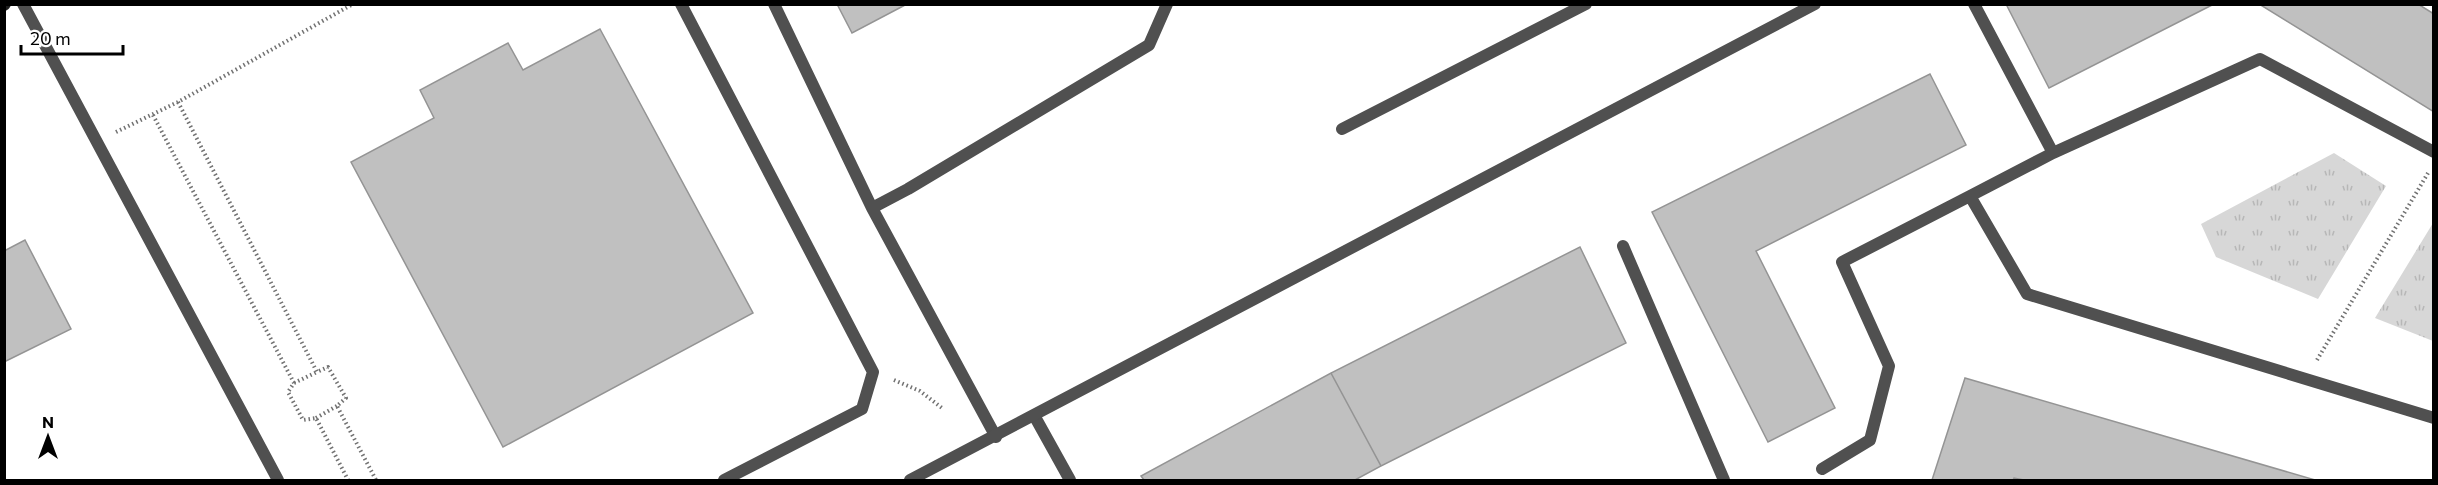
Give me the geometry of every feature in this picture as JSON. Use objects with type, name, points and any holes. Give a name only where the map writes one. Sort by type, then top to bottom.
[{"type":"street","points":[[23,4],[278,480]]},
{"type":"street","points":[[681,4],[873,372],[862,409],[724,480]]},
{"type":"street","points":[[774,4],[872,208],[996,437]]},
{"type":"street","points":[[872,208],[908,189],[1149,45],[1167,4]]},
{"type":"street","points":[[1342,129],[1586,4]]},
{"type":"street","points":[[910,480],[1035,417],[1815,4]]},
{"type":"street","points":[[1974,4],[2053,153]]},
{"type":"street","points":[[1822,469],[1870,440],[1889,366],[1842,262],[2053,153],[2260,59],[2433,152]]},
{"type":"street","points":[[1970,196],[2027,294],[2433,418]]},
{"type":"street","points":[[1623,246],[1724,480]]},
{"type":"street","points":[[1035,417],[1070,480]]},
{"type":"path","points":[[96,141],[178,102],[352,4]]},
{"type":"path","points":[[178,102],[317,372]]},
{"type":"path","points":[[153,115],[294,383]]},
{"type":"path","points":[[2306,379],[2433,165]]},
{"type":"path","points":[[328,367],[346,398],[338,406],[316,418],[303,420],[288,392],[294,383],[317,372],[328,367]]},
{"type":"path","points":[[873,372],[920,391],[942,408]]},
{"type":"path","points":[[338,406],[376,480]]},
{"type":"path","points":[[316,418],[348,480]]},
{"type":"green space","points":[[2334,153],[2386,186],[2318,299],[2216,257],[2201,224]]},
{"type":"green space","points":[[2433,223],[2433,341],[2375,318]]},
{"type":"building","points":[[837,4],[907,4],[852,33]]},
{"type":"building","points":[[2006,4],[2214,4],[2049,88]]},
{"type":"building","points":[[2259,4],[2418,4],[2434,14],[2434,112]]},
{"type":"building","points":[[600,29],[753,313],[503,447],[351,162],[434,118],[420,90],[508,43],[523,70]]},
{"type":"building","points":[[1930,74],[1966,145],[1756,251],[1835,408],[1768,442],[1652,212]]},
{"type":"building","points":[[25,240],[71,329],[4,362],[4,251]]},
{"type":"building","points":[[1580,247],[1626,343],[1381,466],[1331,373]]},
{"type":"building","points":[[1331,373],[1381,466],[1355,480],[1144,480],[1141,476]]},
{"type":"building","points":[[1965,378],[2315,480],[2024,480],[2014,478],[2013,480],[1932,480]]}]
